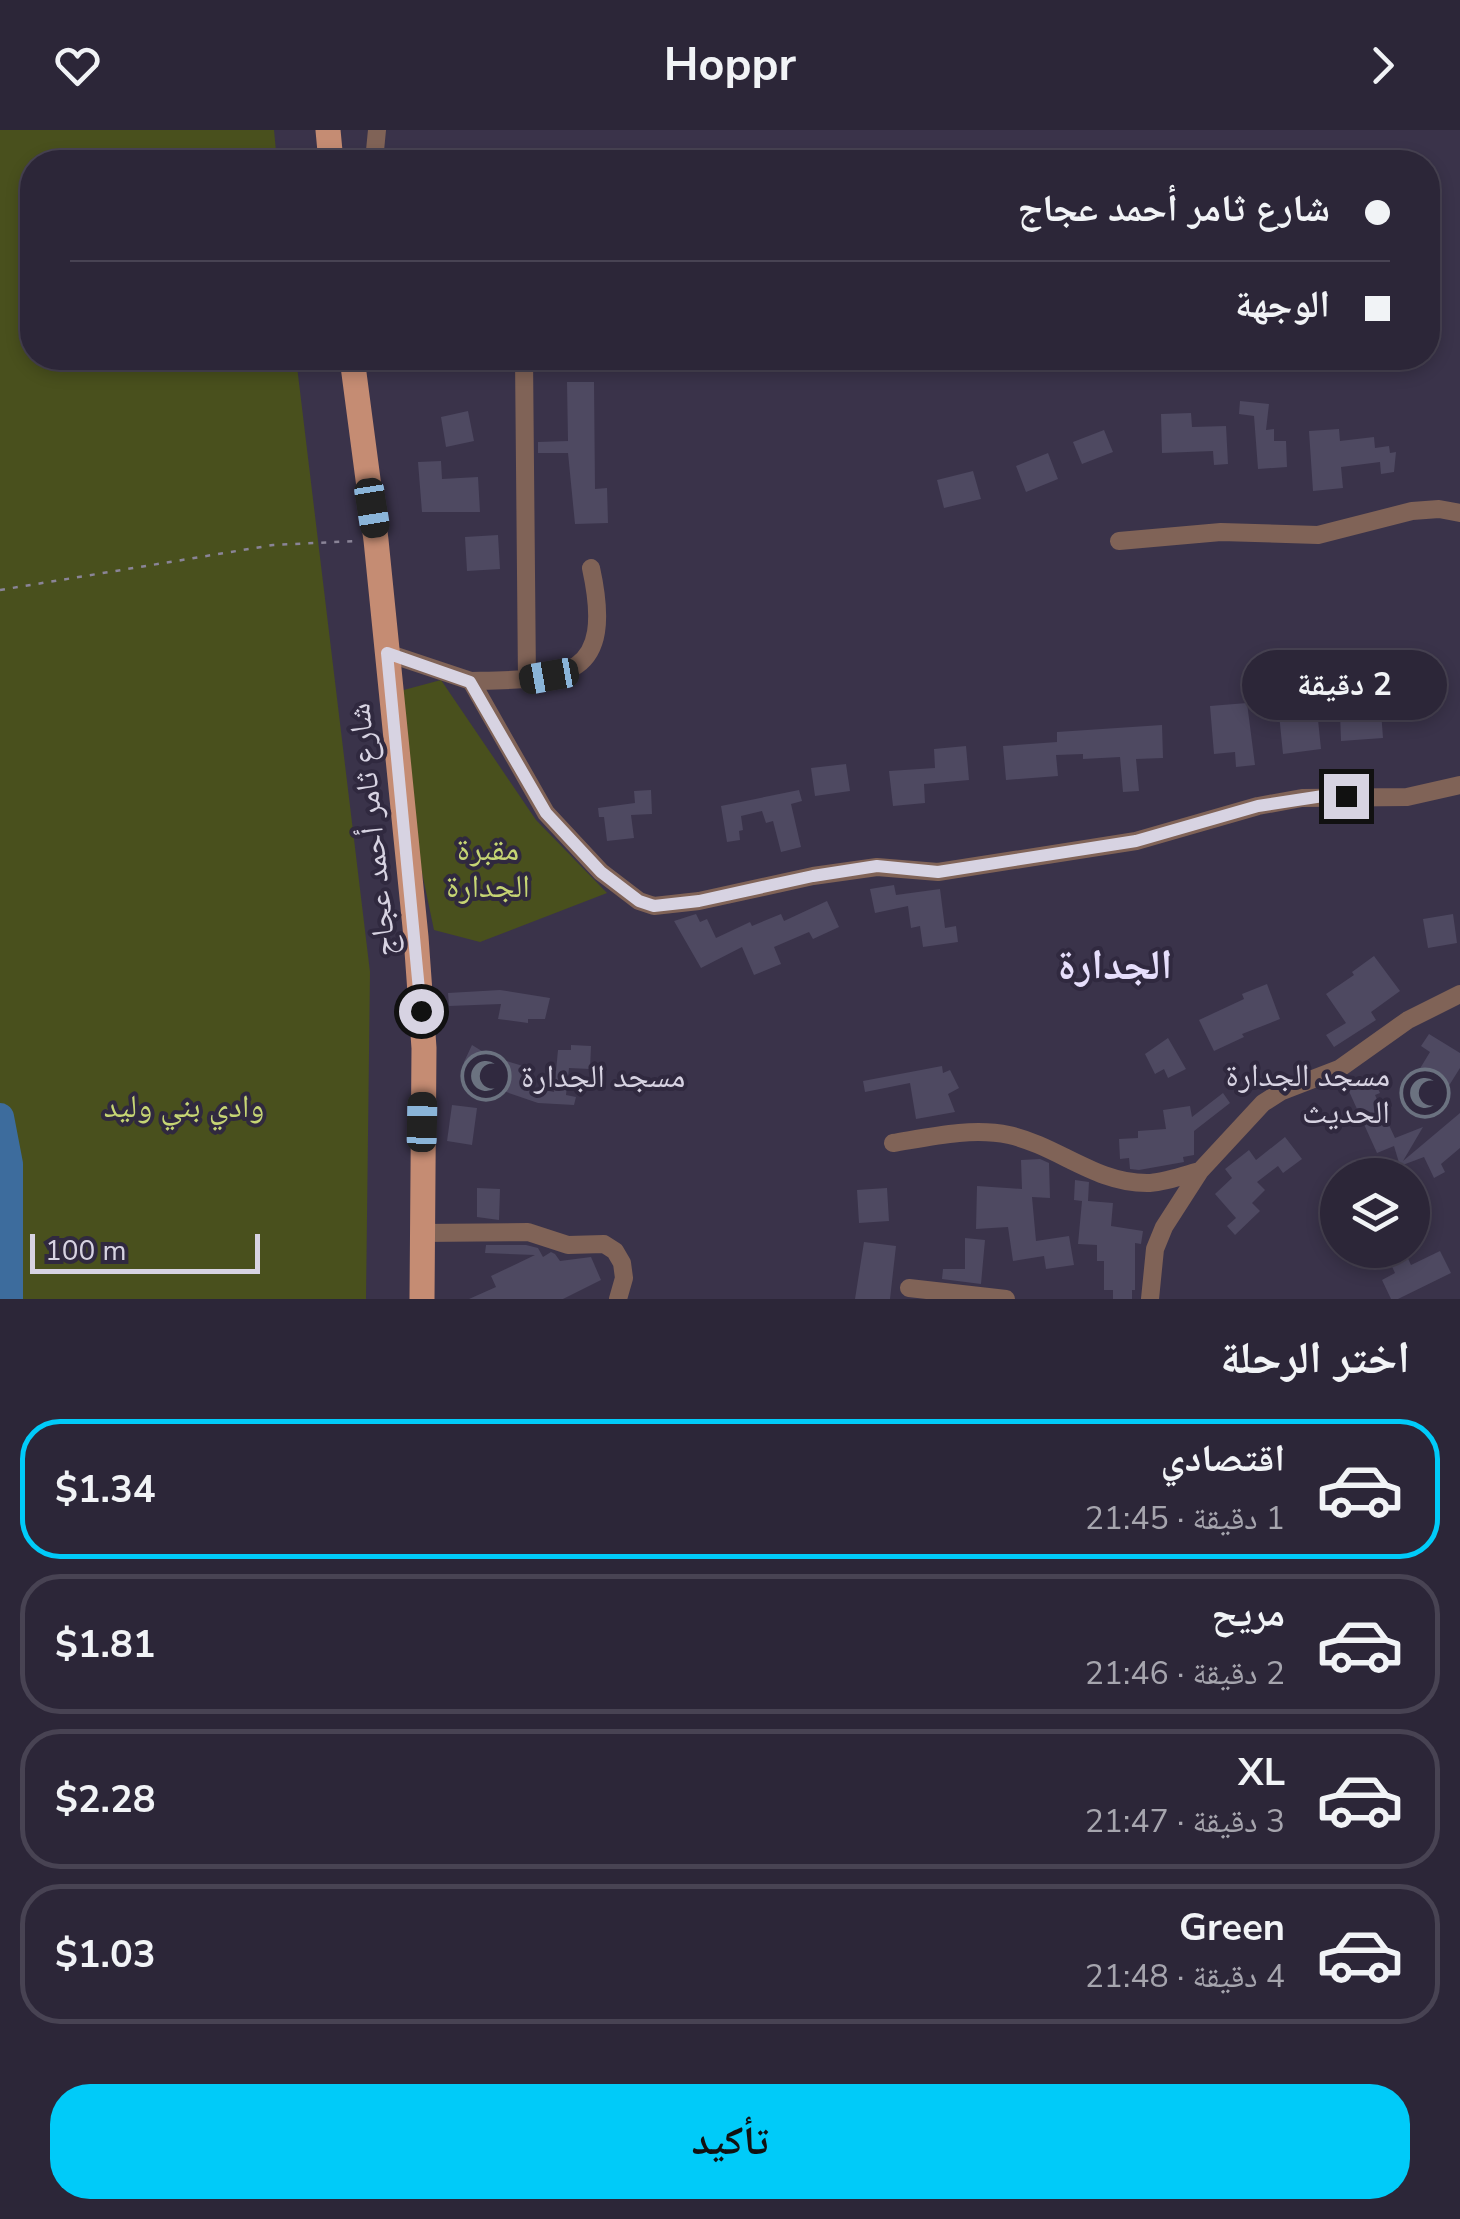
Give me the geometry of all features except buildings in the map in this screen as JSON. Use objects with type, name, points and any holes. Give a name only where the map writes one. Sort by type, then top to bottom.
[{"type":"main road","name":"شارع ثامر أحمد عجاج","points":[[354,370],[376,540],[416,937],[424,1048],[422,1299]]},
{"type":"street","points":[[524,370],[527,680]]},
{"type":"street","points":[[1119,541],[1221,532],[1270,531],[1318,536],[1412,511],[1440,509],[1460,513]]},
{"type":"street","points":[[387,653],[470,682],[527,680],[570,673],[586,656],[598,630],[598,600],[591,568]]},
{"type":"street","points":[[470,682],[546,813],[601,872],[630,896],[654,906],[699,901],[877,866],[938,872],[1136,841],[1291,800],[1323,796],[1407,798],[1460,785]]},
{"type":"street","points":[[1150,1299],[1157,1242],[1200,1171],[1263,1103],[1282,1091],[1339,1069],[1408,1020],[1460,994]]},
{"type":"street","points":[[893,1143],[999,1133],[1043,1146],[1113,1180],[1150,1183],[1200,1171]]},
{"type":"street","points":[[420,1233],[528,1232],[568,1245],[604,1244],[615,1250],[622,1263],[624,1278],[618,1299]]},
{"type":"street","points":[[909,1288],[1006,1299]]},
{"type":"path","points":[[0,590],[273,545],[376,540]]},
{"type":"green space","name":"وادي بني وليد","points":[[0,130],[274,130],[276,150],[20,150],[20,370],[297,370],[370,972],[366,1299],[0,1299]]},
{"type":"green space","name":"مقبرة الجدارة","points":[[441,680],[536,820],[607,893],[480,942],[434,930],[408,806],[400,691]]},
{"type":"waterway","name":"وادي بني وليد","points":[[0,1117],[9,1164],[9,1299]]},
{"type":"place","name":"مسجد الجدارة","points":[[486,1076]]},
{"type":"place","name":"مسجد الجدارة الحديث","points":[[1425,1093]]},
{"type":"district","name":"الجدارة","points":[[1115,965]]},
{"type":"route","points":[[421,1011],[387,653],[470,682],[546,813],[621,890],[654,906],[699,901],[877,866],[938,872],[1136,841],[1258,806],[1346,796]]}]
